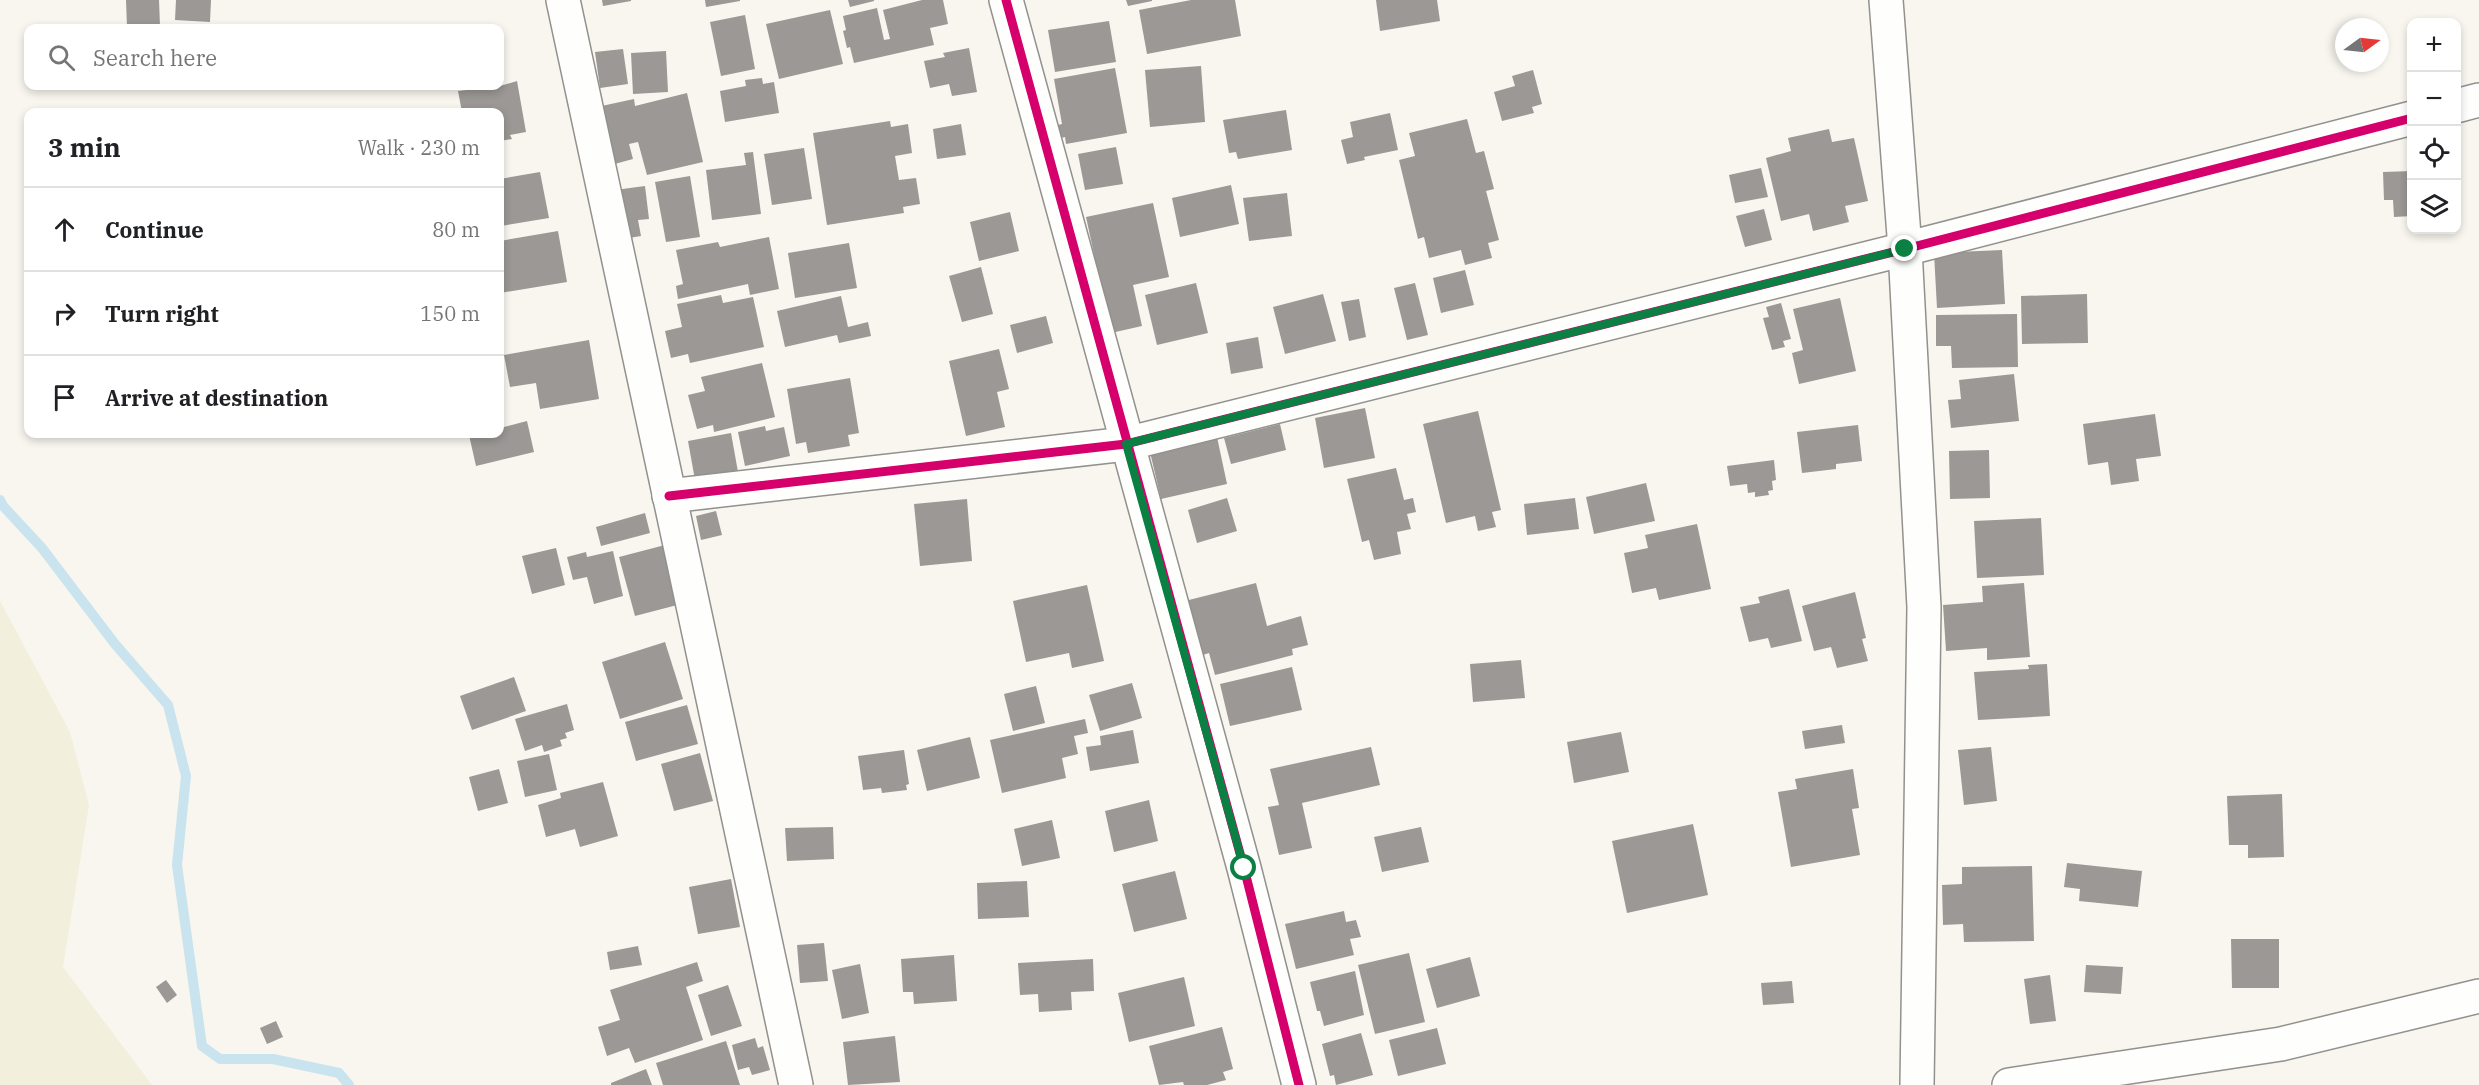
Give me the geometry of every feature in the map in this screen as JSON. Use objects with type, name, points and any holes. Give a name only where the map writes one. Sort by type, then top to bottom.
[{"type":"street","points":[[563,0],[796,1085]]},
{"type":"street","points":[[1006,0],[1244,868],[1299,1085]]},
{"type":"street","points":[[1886,0],[1905,249],[1924,607],[1917,1085]]},
{"type":"street","points":[[2461,105],[2479,100]]},
{"type":"street","points":[[669,496],[1126,444],[1905,249],[2407,119]]},
{"type":"street","points":[[2008,1085],[2281,1044],[2479,996]]},
{"type":"shaded area","points":[[0,601],[70,732],[89,805],[63,967],[152,1085],[0,1085]]},
{"type":"building","points":[[126,0],[159,0],[160,24],[127,24]]},
{"type":"building","points":[[176,0],[211,0],[210,22],[175,20]]},
{"type":"building","points":[[602,0],[631,0],[631,1],[603,6]]},
{"type":"building","points":[[705,0],[740,0],[740,1],[706,7]]},
{"type":"building","points":[[848,0],[874,0],[874,1],[850,7]]},
{"type":"building","points":[[922,0],[943,0],[948,24],[930,28],[934,45],[854,63],[843,31],[846,30],[843,16],[877,8],[884,40],[890,39],[883,10]]},
{"type":"building","points":[[1126,0],[1152,0],[1152,1],[1128,6]]},
{"type":"building","points":[[1191,0],[1235,0],[1241,36],[1147,54],[1139,10]]},
{"type":"building","points":[[1376,0],[1437,0],[1440,21],[1380,31]]},
{"type":"building","points":[[830,10],[843,64],[779,79],[766,24]]},
{"type":"building","points":[[745,15],[755,69],[721,76],[710,22]]},
{"type":"building","points":[[1109,21],[1116,62],[1055,72],[1048,30]]},
{"type":"building","points":[[969,48],[977,92],[952,96],[949,84],[930,88],[924,61],[945,57],[943,53]]},
{"type":"building","points":[[623,49],[628,84],[600,88],[595,52]]},
{"type":"building","points":[[666,51],[668,92],[633,94],[631,53]]},
{"type":"building","points":[[1201,66],[1205,122],[1150,127],[1145,70]]},
{"type":"building","points":[[1115,68],[1127,133],[1066,144],[1065,137],[1053,140],[1050,127],[1062,124],[1054,79]]},
{"type":"building","points":[[1533,70],[1542,104],[1532,107],[1534,113],[1502,121],[1494,92],[1515,86],[1512,76]]},
{"type":"building","points":[[762,78],[763,84],[774,82],[779,113],[725,122],[720,91],[746,86],[745,80]]},
{"type":"building","points":[[517,81],[526,132],[510,135],[512,139],[504,140],[504,108],[461,108],[458,91],[504,90],[504,85]]},
{"type":"building","points":[[687,93],[703,162],[647,175],[638,142],[629,144],[633,159],[611,165],[597,107],[634,99],[635,106]]},
{"type":"building","points":[[1286,110],[1292,150],[1238,159],[1236,152],[1229,153],[1223,120]]},
{"type":"building","points":[[1390,113],[1398,150],[1364,157],[1365,160],[1347,164],[1341,140],[1353,137],[1350,122]]},
{"type":"building","points":[[1467,119],[1476,153],[1484,151],[1494,189],[1486,191],[1499,240],[1488,243],[1492,258],[1465,265],[1461,250],[1429,258],[1424,237],[1418,239],[1399,160],[1415,156],[1409,133]]},
{"type":"building","points":[[890,121],[891,127],[908,124],[912,153],[895,156],[899,180],[916,178],[920,204],[903,207],[904,213],[827,225],[813,133]]},
{"type":"building","points":[[961,124],[966,155],[937,159],[933,129]]},
{"type":"building","points":[[1829,129],[1832,142],[1854,138],[1868,201],[1845,206],[1849,222],[1813,231],[1809,214],[1781,221],[1766,158],[1791,151],[1788,138]]},
{"type":"building","points":[[1116,147],[1123,184],[1085,190],[1078,154]]},
{"type":"building","points":[[804,148],[812,199],[772,205],[764,154]]},
{"type":"building","points":[[753,152],[761,214],[712,220],[706,170],[746,165],[744,153]]},
{"type":"building","points":[[1761,168],[1768,197],[1735,203],[1729,175]]},
{"type":"building","points":[[2407,171],[2407,216],[2394,217],[2393,200],[2384,200],[2383,172]]},
{"type":"building","points":[[540,172],[549,218],[504,226],[504,178]]},
{"type":"building","points":[[690,176],[700,237],[666,242],[655,182]]},
{"type":"building","points":[[1231,185],[1239,224],[1180,237],[1172,198]]},
{"type":"building","points":[[645,186],[649,219],[638,220],[641,236],[629,238],[615,190]]},
{"type":"building","points":[[1287,193],[1292,236],[1249,241],[1243,198]]},
{"type":"building","points":[[1153,203],[1169,277],[1133,285],[1142,326],[1111,333],[1086,217]]},
{"type":"building","points":[[1764,209],[1772,240],[1745,247],[1736,216]]},
{"type":"building","points":[[1010,212],[1019,251],[979,261],[970,222]]},
{"type":"building","points":[[558,231],[567,282],[504,292],[504,240]]},
{"type":"building","points":[[769,237],[779,289],[750,295],[748,284],[678,299],[676,286],[683,284],[676,250],[718,242],[720,247]]},
{"type":"building","points":[[849,243],[857,288],[795,298],[788,253]]},
{"type":"building","points":[[2002,250],[2005,304],[1937,308],[1934,253]]},
{"type":"building","points":[[981,267],[993,314],[962,322],[949,276]]},
{"type":"building","points":[[1465,270],[1474,305],[1441,313],[1433,278]]},
{"type":"building","points":[[1196,283],[1208,333],[1157,345],[1145,295]]},
{"type":"building","points":[[1415,283],[1428,335],[1407,340],[1394,288]]},
{"type":"building","points":[[1323,294],[1336,341],[1285,354],[1273,307]]},
{"type":"building","points":[[2087,294],[2088,343],[2022,344],[2021,296]]},
{"type":"building","points":[[721,295],[723,303],[753,297],[764,347],[690,363],[688,354],[671,358],[665,331],[682,327],[677,304]]},
{"type":"building","points":[[841,296],[848,327],[868,322],[871,336],[839,343],[837,335],[785,347],[777,311]]},
{"type":"building","points":[[1840,298],[1856,371],[1799,384],[1792,353],[1803,350],[1793,309]]},
{"type":"building","points":[[1359,299],[1366,337],[1349,341],[1341,302]]},
{"type":"building","points":[[1781,303],[1791,339],[1783,341],[1785,347],[1772,350],[1763,318],[1769,317],[1766,307]]},
{"type":"building","points":[[2017,314],[2018,367],[1952,368],[1951,346],[1936,346],[1936,315]]},
{"type":"building","points":[[1046,316],[1053,343],[1017,353],[1010,325]]},
{"type":"building","points":[[1258,337],[1263,368],[1231,374],[1226,343]]},
{"type":"building","points":[[589,340],[599,399],[540,409],[536,383],[510,387],[504,355]]},
{"type":"building","points":[[999,349],[1009,389],[997,392],[1005,427],[966,436],[949,361]]},
{"type":"building","points":[[762,363],[775,417],[714,432],[713,425],[697,429],[688,395],[705,391],[701,377]]},
{"type":"building","points":[[2014,374],[2019,421],[1951,428],[1948,400],[1961,399],[1959,380]]},
{"type":"building","points":[[850,378],[859,433],[848,435],[850,446],[808,453],[806,442],[796,444],[787,389]]},
{"type":"building","points":[[1365,408],[1375,458],[1324,468],[1315,418]]},
{"type":"building","points":[[1478,411],[1501,510],[1492,512],[1496,527],[1478,531],[1475,516],[1446,523],[1423,424]]},
{"type":"building","points":[[2155,414],[2161,456],[2136,459],[2139,481],[2111,485],[2108,462],[2088,465],[2083,424]]},
{"type":"building","points":[[527,421],[534,452],[476,466],[470,438],[504,438],[504,427]]},
{"type":"building","points":[[1280,424],[1286,450],[1231,464],[1224,438]]},
{"type":"building","points":[[1858,425],[1862,461],[1836,464],[1836,469],[1802,473],[1797,432]]},
{"type":"building","points":[[765,426],[766,431],[784,427],[790,456],[745,466],[738,432]]},
{"type":"building","points":[[731,433],[738,472],[695,480],[688,441]]},
{"type":"building","points":[[1217,437],[1227,484],[1161,499],[1150,452]]},
{"type":"building","points":[[1989,450],[1990,498],[1950,499],[1949,451]]},
{"type":"building","points":[[1774,460],[1776,480],[1772,481],[1773,490],[1768,491],[1769,495],[1755,497],[1755,492],[1748,493],[1747,484],[1730,486],[1727,466]]},
{"type":"building","points":[[1396,468],[1404,500],[1413,498],[1416,512],[1407,514],[1411,529],[1397,532],[1401,554],[1374,560],[1369,540],[1362,542],[1347,479]]},
{"type":"building","points":[[1646,483],[1655,521],[1594,534],[1586,497]]},
{"type":"building","points":[[1227,498],[1237,531],[1197,543],[1188,510]]},
{"type":"building","points":[[1575,498],[1579,529],[1527,535],[1524,504]]},
{"type":"building","points":[[967,499],[972,561],[920,566],[914,504]]},
{"type":"building","points":[[716,511],[722,535],[701,540],[696,516]]},
{"type":"building","points":[[645,513],[650,533],[601,546],[596,527]]},
{"type":"building","points":[[2041,518],[2044,575],[1977,578],[1974,521]]},
{"type":"building","points":[[1697,524],[1711,589],[1659,600],[1656,588],[1632,593],[1624,553],[1648,548],[1645,535]]},
{"type":"building","points":[[665,545],[681,604],[635,616],[619,557]]},
{"type":"building","points":[[556,548],[565,585],[532,594],[522,556]]},
{"type":"building","points":[[613,551],[623,596],[594,604],[587,577],[573,580],[567,557],[586,552],[587,557]]},
{"type":"building","points":[[1256,583],[1267,626],[1301,616],[1308,645],[1292,649],[1293,655],[1215,675],[1209,653],[1200,656],[1181,602]]},
{"type":"building","points":[[2024,583],[2030,657],[1987,660],[1987,648],[1946,651],[1943,605],[1983,602],[1982,586]]},
{"type":"building","points":[[1087,585],[1104,661],[1072,668],[1069,653],[1026,662],[1013,601]]},
{"type":"building","points":[[1789,589],[1802,641],[1771,648],[1768,638],[1749,642],[1740,607],[1760,603],[1758,597]]},
{"type":"building","points":[[1855,592],[1866,638],[1862,639],[1868,661],[1837,668],[1831,647],[1814,651],[1802,606]]},
{"type":"building","points":[[665,642],[683,699],[620,719],[602,662]]},
{"type":"building","points":[[1521,660],[1525,698],[1473,702],[1470,664]]},
{"type":"building","points":[[2047,664],[2050,716],[1978,720],[1974,672],[2029,669],[2028,665]]},
{"type":"building","points":[[1292,667],[1302,710],[1230,726],[1220,684]]},
{"type":"building","points":[[514,677],[526,711],[472,730],[460,696]]},
{"type":"building","points":[[1132,683],[1142,718],[1100,731],[1089,695]]},
{"type":"building","points":[[1036,686],[1045,723],[1013,731],[1004,694]]},
{"type":"building","points":[[567,704],[574,730],[565,733],[567,738],[560,740],[562,746],[544,752],[542,745],[525,751],[515,719]]},
{"type":"building","points":[[687,705],[698,744],[636,761],[625,722]]},
{"type":"building","points":[[1085,719],[1088,733],[1074,736],[1078,754],[1062,758],[1066,778],[1002,793],[990,740]]},
{"type":"building","points":[[1842,725],[1845,743],[1805,749],[1802,731]]},
{"type":"building","points":[[1133,730],[1139,763],[1090,771],[1086,747],[1101,745],[1100,736]]},
{"type":"building","points":[[1621,732],[1629,772],[1574,783],[1567,742]]},
{"type":"building","points":[[970,737],[980,778],[927,791],[917,750]]},
{"type":"building","points":[[1371,747],[1380,785],[1302,803],[1312,848],[1279,855],[1268,807],[1279,805],[1270,769]]},
{"type":"building","points":[[1991,747],[1997,801],[1964,805],[1958,750]]},
{"type":"building","points":[[904,750],[909,784],[906,785],[907,790],[882,793],[881,788],[863,790],[858,756]]},
{"type":"building","points":[[700,753],[713,801],[674,811],[661,764]]},
{"type":"building","points":[[549,754],[557,790],[525,797],[517,761]]},
{"type":"building","points":[[499,769],[508,803],[478,811],[469,777]]},
{"type":"building","points":[[1853,769],[1859,808],[1852,809],[1860,855],[1791,867],[1778,792],[1797,789],[1795,779]]},
{"type":"building","points":[[603,782],[618,836],[580,847],[575,829],[546,837],[538,805],[561,798],[560,793]]},
{"type":"building","points":[[2282,794],[2284,857],[2248,858],[2248,845],[2229,845],[2227,796]]},
{"type":"building","points":[[1149,800],[1158,841],[1114,852],[1105,811]]},
{"type":"building","points":[[1052,820],[1060,858],[1022,866],[1014,829]]},
{"type":"building","points":[[1693,824],[1708,895],[1627,913],[1612,841]]},
{"type":"building","points":[[833,827],[834,859],[787,861],[785,828]]},
{"type":"building","points":[[1421,827],[1429,862],[1382,872],[1374,837]]},
{"type":"building","points":[[2067,863],[2142,871],[2138,907],[2079,901],[2080,889],[2064,887]]},
{"type":"building","points":[[2032,866],[2034,941],[1964,942],[1963,924],[1943,925],[1942,885],[1962,884],[1962,867]]},
{"type":"building","points":[[1175,871],[1187,919],[1134,932],[1122,884]]},
{"type":"building","points":[[731,879],[740,927],[698,934],[689,887]]},
{"type":"building","points":[[1027,881],[1029,917],[978,919],[977,883]]},
{"type":"building","points":[[1344,911],[1346,922],[1356,920],[1361,937],[1350,939],[1354,955],[1296,969],[1285,924]]},
{"type":"building","points":[[2231,939],[2279,939],[2279,988],[2232,988]]},
{"type":"building","points":[[824,943],[828,981],[800,983],[797,945]]},
{"type":"building","points":[[638,946],[642,965],[610,970],[607,952]]},
{"type":"building","points":[[1409,953],[1425,1022],[1375,1034],[1358,965]]},
{"type":"building","points":[[954,955],[957,1001],[914,1004],[913,992],[903,992],[901,959]]},
{"type":"building","points":[[1470,957],[1480,996],[1437,1008],[1426,969]]},
{"type":"building","points":[[1093,959],[1094,991],[1071,992],[1072,1010],[1039,1012],[1038,994],[1020,995],[1018,963]]},
{"type":"building","points":[[697,962],[703,981],[686,987],[703,1040],[635,1063],[629,1048],[607,1056],[598,1027],[620,1020],[610,990]]},
{"type":"building","points":[[860,964],[869,1013],[842,1019],[832,970]]},
{"type":"building","points":[[2086,965],[2123,967],[2121,994],[2084,992]]},
{"type":"building","points":[[1355,971],[1364,1015],[1324,1026],[1320,1011],[1317,1011],[1310,982]]},
{"type":"building","points":[[2050,975],[2056,1021],[2030,1024],[2024,979]]},
{"type":"building","points":[[1184,977],[1195,1026],[1129,1042],[1118,993]]},
{"type":"building","points":[[166,980],[177,995],[167,1003],[156,987]]},
{"type":"building","points":[[1792,981],[1794,1003],[1763,1005],[1761,983]]},
{"type":"building","points":[[728,985],[742,1026],[711,1036],[698,995]]},
{"type":"building","points":[[276,1021],[283,1037],[267,1044],[260,1028]]},
{"type":"building","points":[[1222,1027],[1233,1069],[1223,1072],[1226,1080],[1207,1085],[1184,1085],[1183,1082],[1159,1085],[1149,1046]]},
{"type":"building","points":[[1437,1028],[1446,1064],[1398,1076],[1389,1040]]},
{"type":"building","points":[[1361,1033],[1373,1075],[1336,1085],[1334,1075],[1330,1076],[1322,1044]]},
{"type":"building","points":[[895,1036],[900,1082],[848,1085],[843,1042]]},
{"type":"building","points":[[755,1038],[758,1048],[763,1046],[770,1070],[752,1075],[749,1067],[738,1070],[732,1045]]},
{"type":"building","points":[[726,1041],[740,1085],[663,1085],[656,1063]]},
{"type":"building","points":[[646,1069],[652,1085],[611,1085],[611,1083]]},
{"type":"waterway","points":[[0,500],[42,548],[115,644],[168,705],[186,776],[177,865],[202,1046],[220,1059],[273,1059],[339,1073],[349,1085]]},
{"type":"cycle path","points":[[1006,0],[1244,868],[1299,1085]]},
{"type":"cycle path","points":[[669,496],[1126,444],[1905,249],[2407,119]]},
{"type":"route","points":[[1244,868],[1126,444],[1905,249]]}]
